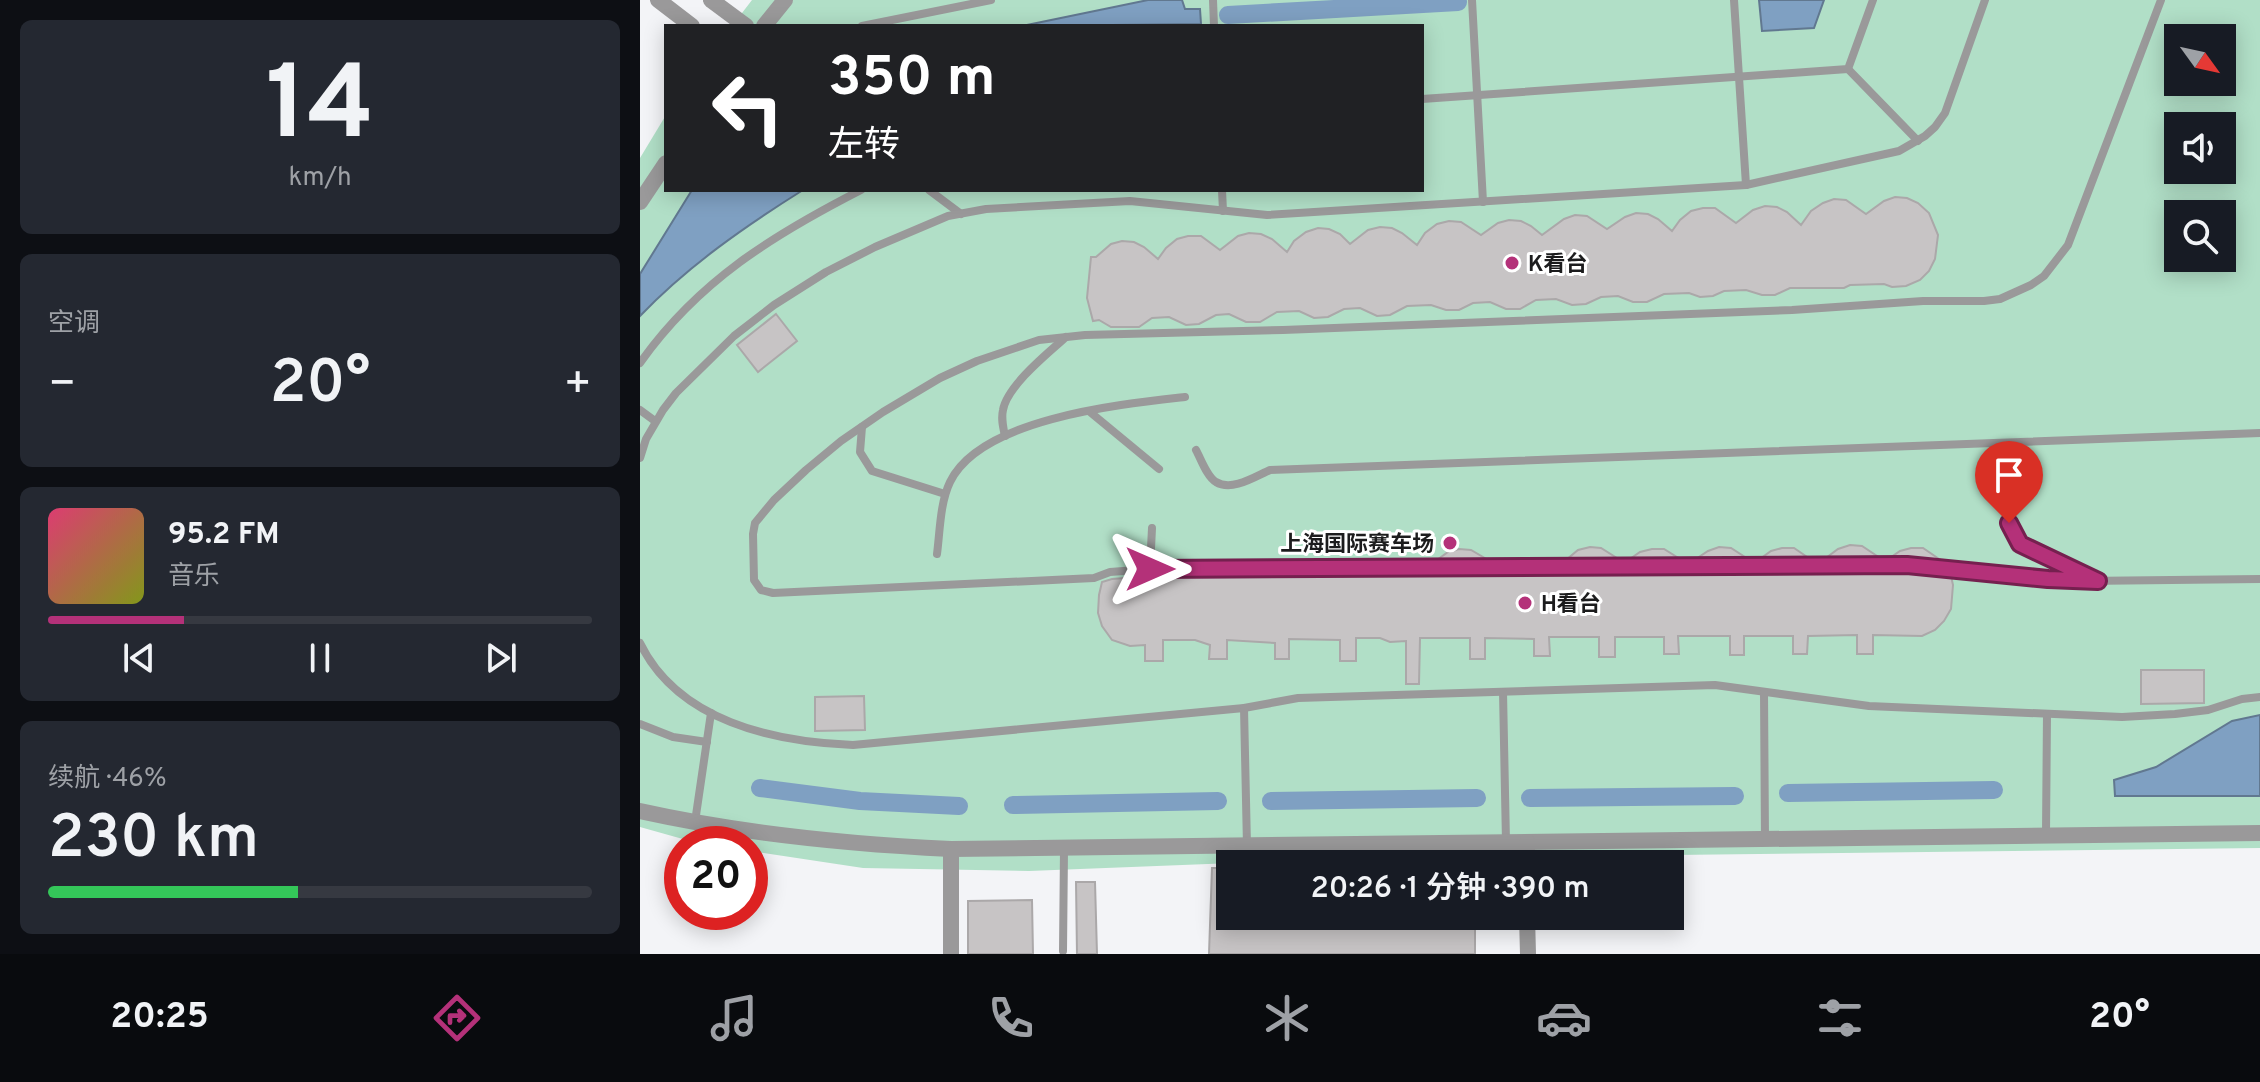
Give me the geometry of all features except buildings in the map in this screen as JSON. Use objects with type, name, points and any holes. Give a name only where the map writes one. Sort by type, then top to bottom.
[{"type":"street","points":[[658,0],[689,24]]},
{"type":"street","points":[[711,0],[743,24]]},
{"type":"street","points":[[766,24],[785,0]]},
{"type":"street","points":[[640,202],[664,166]]},
{"type":"street","points":[[640,811],[815,840],[951,849],[2260,833]]},
{"type":"street","points":[[1527,842],[1527,850]]},
{"type":"street","points":[[951,849],[951,954]]},
{"type":"street","points":[[1527,930],[1528,954]]},
{"type":"lane","points":[[872,24],[991,0]]},
{"type":"lane","points":[[1213,0],[1214,24]]},
{"type":"lane","points":[[1472,0],[1483,202]]},
{"type":"lane","points":[[1734,0],[1746,185]]},
{"type":"lane","points":[[1848,69],[1873,0]]},
{"type":"lane","points":[[640,458],[655,421],[676,393],[734,336],[774,305],[826,272],[948,216],[986,209],[1130,201],[1267,215],[1746,185],[1899,151],[1918,141],[1935,127],[1945,113],[1985,0]]},
{"type":"lane","points":[[2161,0],[2068,245],[2044,276],[2015,294],[2000,299],[1897,302],[1792,310],[1067,336],[1039,340],[977,361],[940,378],[862,427],[806,470],[755,523],[754,580],[761,590],[773,593],[1094,578],[1110,572],[1150,569],[1907,565],[2098,581],[2260,579]]},
{"type":"lane","points":[[1424,99],[1848,69]]},
{"type":"lane","points":[[1848,69],[1918,141]]},
{"type":"lane","points":[[640,363],[677,315],[741,260],[785,231],[857,192]]},
{"type":"lane","points":[[932,192],[961,214]]},
{"type":"lane","points":[[1222,192],[1223,211]]},
{"type":"lane","points":[[1005,436],[1002,423],[1005,404],[1032,367],[1067,336]]},
{"type":"lane","points":[[937,554],[945,494],[964,463],[980,450],[1030,424],[1136,403],[1185,397]]},
{"type":"lane","points":[[640,410],[655,421]]},
{"type":"lane","points":[[1090,412],[1159,469]]},
{"type":"lane","points":[[862,427],[860,452],[872,471],[945,494]]},
{"type":"lane","points":[[1196,450],[1213,480],[1227,485],[1244,482],[1270,470],[2260,433]]},
{"type":"lane","points":[[2009,523],[2020,544],[2098,581]]},
{"type":"lane","points":[[1150,569],[1152,528]]},
{"type":"lane","points":[[640,643],[650,664],[666,682],[687,700],[711,713],[782,738],[853,745],[1244,708],[1298,698],[1715,685],[1869,706],[2122,717],[2208,710],[2242,699],[2260,697]]},
{"type":"lane","points":[[1503,692],[1506,843]]},
{"type":"lane","points":[[1764,692],[1765,839]]},
{"type":"lane","points":[[1244,708],[1247,846]]},
{"type":"lane","points":[[695,822],[711,713]]},
{"type":"lane","points":[[2046,834],[2047,714]]},
{"type":"lane","points":[[640,724],[673,737],[707,742]]},
{"type":"lane","points":[[1063,951],[1064,849]]},
{"type":"green space","name":"上海国际赛车场","points":[[752,0],[2260,0],[2260,848],[1684,855],[1684,850],[1216,850],[1216,864],[1029,871],[863,868],[768,854],[768,826],[664,826],[664,834],[640,827],[640,158],[664,118],[664,192],[1424,192],[1424,24],[734,24]]},
{"type":"water","points":[[1148,0],[1182,0],[1185,9],[1200,9],[1201,24],[1032,24]]},
{"type":"water","points":[[1759,0],[1824,0],[1814,28],[1762,31]]},
{"type":"water","points":[[691,192],[800,192],[717,248],[677,280],[640,316],[640,274]]},
{"type":"water","points":[[2260,715],[2260,796],[2115,796],[2114,780],[2156,767],[2232,721]]},
{"type":"waterway","points":[[1228,15],[1458,2]]},
{"type":"waterway","points":[[760,788],[860,801],[959,806]]},
{"type":"waterway","points":[[1788,793],[1994,790]]},
{"type":"waterway","points":[[1530,798],[1735,796]]},
{"type":"waterway","points":[[1271,801],[1477,798]]},
{"type":"waterway","points":[[1013,805],[1218,801]]},
{"type":"place","name":"K看台","points":[[1512,263]]},
{"type":"place","name":"上海国际赛车场","points":[[1450,543]]},
{"type":"place","name":"H看台","points":[[1525,603]]},
{"type":"route","points":[[1150,569],[1907,565],[2098,581],[2020,544],[2009,523]]}]
